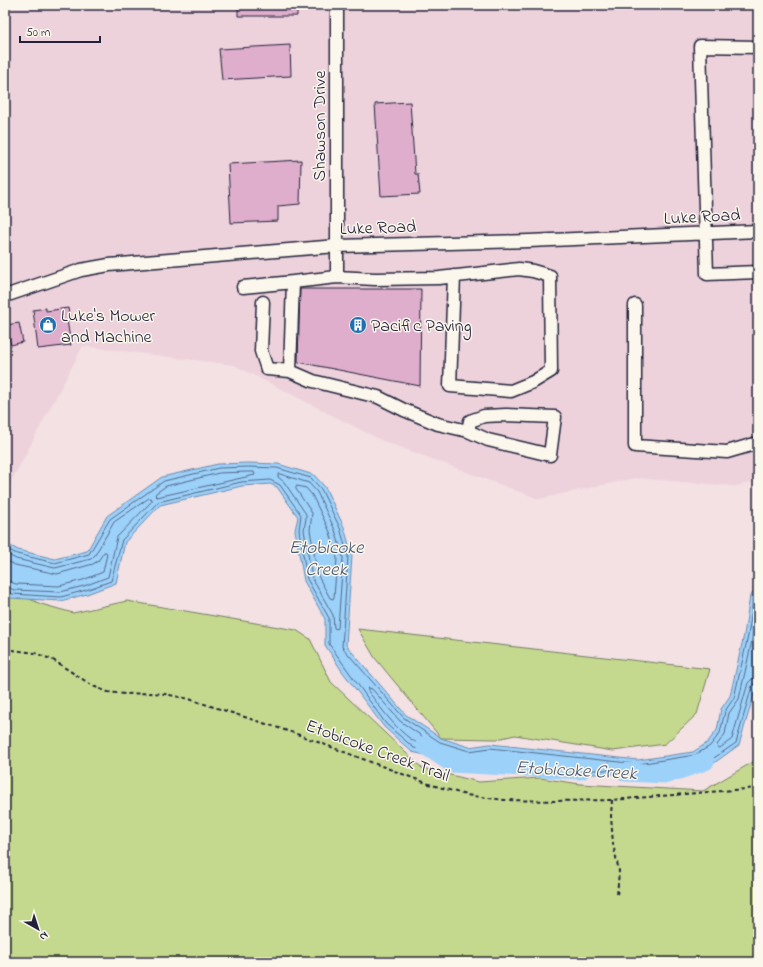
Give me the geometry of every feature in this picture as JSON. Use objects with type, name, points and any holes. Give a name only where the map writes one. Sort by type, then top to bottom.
[{"type":"street","name":"Shawson Drive","points":[[337,5],[337,277]]},
{"type":"street","points":[[758,47],[700,46],[707,274],[758,272]]},
{"type":"street","name":"Luke Road","points":[[5,296],[81,270],[109,265],[337,246],[529,241],[758,231]]},
{"type":"street","points":[[243,287],[337,277],[375,280],[440,278],[454,276],[519,269],[533,271],[550,276],[551,371],[533,382],[511,391],[450,386],[454,276]]},
{"type":"street","points":[[290,372],[293,282]]},
{"type":"street","points":[[263,302],[260,337],[261,351],[267,369],[290,372],[313,381],[378,397],[438,424],[468,431],[488,440],[550,455],[554,417],[506,414],[484,416],[470,421],[468,431]]},
{"type":"street","points":[[635,305],[635,446],[727,452],[758,443]]},
{"type":"path","name":"Etobicoke Creek Trail","points":[[5,649],[35,653],[53,660],[93,686],[108,692],[125,694],[164,694],[189,699],[294,733],[429,784],[466,795],[504,800],[612,800],[758,788]]},
{"type":"path","points":[[612,800],[611,816],[614,844],[620,871],[617,896]]},
{"type":"shaded area","points":[[5,5],[758,5],[758,481],[735,486],[634,478],[539,499],[381,440],[234,365],[83,346],[5,493]]},
{"type":"green space","points":[[5,588],[41,604],[73,613],[127,601],[296,630],[310,639],[331,682],[422,768],[479,782],[540,778],[580,784],[703,791],[758,759],[758,962],[5,962]]},
{"type":"green space","points":[[358,629],[710,669],[697,714],[665,744],[613,751],[515,735],[497,739],[441,738],[375,658]]},
{"type":"water","name":"Etobicoke Creek","points":[[218,464],[278,464],[314,475],[325,487],[344,527],[352,556],[346,645],[406,715],[441,738],[469,747],[490,744],[638,760],[693,752],[707,743],[717,730],[721,709],[730,696],[744,635],[750,596],[758,587],[758,677],[739,745],[710,766],[645,774],[590,774],[521,762],[465,764],[412,752],[384,727],[342,671],[325,645],[325,619],[304,581],[295,530],[298,517],[277,487],[270,484],[242,486],[160,505],[125,542],[116,583],[87,594],[61,601],[10,598],[5,594],[5,543],[18,550],[55,559],[87,551],[107,516],[162,477]]},
{"type":"building","points":[[238,5],[297,5],[297,16],[238,16]]},
{"type":"building","points":[[290,45],[291,76],[222,80],[219,49]]},
{"type":"building","points":[[410,102],[415,174],[418,174],[420,194],[381,196],[375,104]]},
{"type":"building","points":[[301,160],[300,204],[278,206],[278,221],[231,223],[228,164]]},
{"type":"building","name":"Pacific Paving","points":[[300,289],[421,289],[420,386],[298,362]]},
{"type":"building","name":"Luke's Mower and Machine","points":[[46,308],[46,311],[68,308],[70,320],[67,320],[71,345],[38,349],[33,310]]},
{"type":"building","points":[[19,323],[23,342],[11,345],[6,325]]},
{"type":"waterway","name":"Etobicoke Creek","points":[[425,745],[452,763],[581,770]]},
{"type":"waterway","name":"Etobicoke Creek","points":[[626,772],[667,774],[705,761]]},
{"type":"place","name":"Luke's Mower and Machine","points":[[48,325]]},
{"type":"place","name":"Pacific Paving","points":[[358,325]]}]
